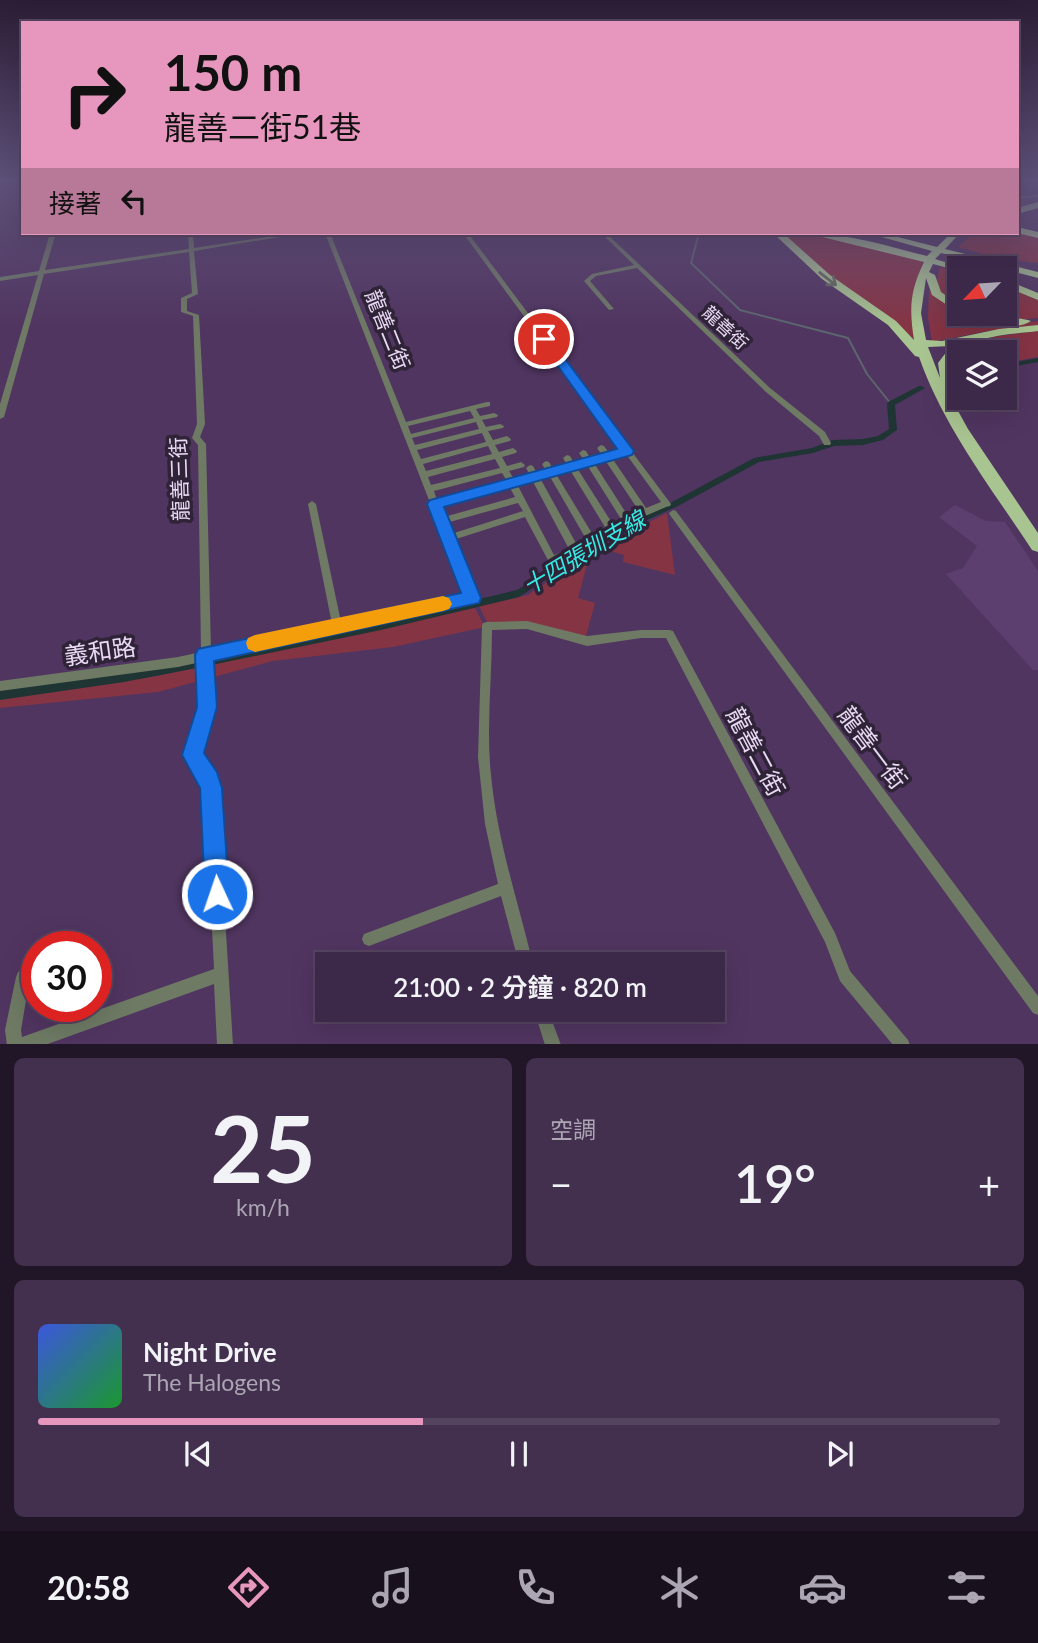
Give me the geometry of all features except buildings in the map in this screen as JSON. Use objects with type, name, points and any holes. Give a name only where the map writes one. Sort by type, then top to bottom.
[{"type":"highway","points":[[1020,231],[1038,235]]},
{"type":"highway","points":[[780,235],[826,277],[901,330],[925,362],[954,417],[1038,546]]},
{"type":"highway","points":[[821,235],[916,247]]},
{"type":"highway","points":[[863,235],[947,256]]},
{"type":"highway","points":[[878,235],[947,256]]},
{"type":"highway","points":[[901,235],[916,247]]},
{"type":"highway","points":[[925,362],[924,292],[927,271],[957,235]]},
{"type":"highway","points":[[1017,262],[1038,266]]},
{"type":"highway","points":[[927,271],[936,293],[947,301]]},
{"type":"highway","points":[[1017,271],[1038,275]]},
{"type":"highway","points":[[1017,275],[1038,281]]},
{"type":"highway","points":[[1017,284],[1038,289]]},
{"type":"highway","points":[[1017,287],[1038,297]]},
{"type":"highway","points":[[1017,321],[1038,319]]},
{"type":"highway","points":[[924,344],[942,345],[981,334],[1038,328]]},
{"type":"highway","points":[[974,340],[1021,330]]},
{"type":"highway","points":[[924,344],[947,386]]},
{"type":"highway","points":[[947,358],[944,363],[947,386]]},
{"type":"highway","points":[[962,410],[1038,529]]},
{"type":"street","points":[[0,417],[52,235]]},
{"type":"street","name":"龍善三街","points":[[190,235],[195,294],[184,298],[186,314],[196,315],[201,424],[195,438],[202,444],[204,657]]},
{"type":"street","points":[[0,279],[288,235]]},
{"type":"street","name":"龍善二街","points":[[328,235],[472,598]]},
{"type":"street","name":"龍善一街","points":[[467,235],[1038,1008]]},
{"type":"street","name":"龍善街","points":[[605,235],[768,390],[822,434],[827,443]]},
{"type":"street","points":[[611,309],[587,281],[594,275],[639,266]]},
{"type":"street","points":[[404,425],[487,404]]},
{"type":"street","points":[[472,408],[552,559],[575,551],[626,520],[644,512],[668,507]]},
{"type":"street","points":[[408,437],[494,415]]},
{"type":"street","points":[[413,448],[500,426]]},
{"type":"street","points":[[418,462],[507,439]]},
{"type":"street","points":[[423,475],[513,451]]},
{"type":"street","points":[[429,489],[505,469],[548,468],[604,452],[627,451]]},
{"type":"street","points":[[604,452],[644,512]]},
{"type":"street","points":[[585,458],[626,520]]},
{"type":"street","points":[[569,462],[610,528]]},
{"type":"street","points":[[548,468],[591,540]]},
{"type":"street","points":[[435,504],[512,483],[528,470]]},
{"type":"street","points":[[528,470],[575,551]]},
{"type":"street","points":[[442,521],[520,499]]},
{"type":"street","points":[[312,504],[337,625]]},
{"type":"street","points":[[449,538],[528,513]]},
{"type":"street","name":"義和路","points":[[0,686],[178,662],[337,625],[472,598]]},
{"type":"street","name":"龍善二街","points":[[506,888],[492,838],[485,774],[483,719],[488,666],[487,626],[527,625],[587,641],[641,634],[669,634],[830,938],[845,976],[902,1044]]},
{"type":"street","points":[[204,657],[207,707],[192,755],[209,780],[211,788],[225,1044]]},
{"type":"street","points":[[369,939],[506,888],[523,952]]},
{"type":"street","points":[[25,1044],[221,974]]},
{"type":"street","points":[[15,1044],[13,1030],[21,988]]},
{"type":"street","points":[[545,1022],[553,1044]]},
{"type":"shaded area","points":[[1019,232],[1038,237],[1038,263],[1017,260],[1017,256],[991,256],[958,247],[975,235],[1019,235]]},
{"type":"shaded area","points":[[783,235],[835,239],[924,262],[916,282],[913,301],[916,341],[876,307],[824,273]]},
{"type":"shaded area","points":[[940,267],[947,269],[947,298],[935,288]]},
{"type":"shaded area","points":[[1017,289],[1038,298],[1038,318],[1017,320]]},
{"type":"shaded area","points":[[929,290],[947,302],[947,326],[1017,326],[1017,322],[1038,321],[1038,325],[993,330],[932,342],[928,317]]},
{"type":"shaded area","points":[[1038,331],[1038,357],[1017,361],[1017,340],[981,340]]},
{"type":"shaded area","points":[[955,505],[986,521],[1005,522],[1038,571],[1038,670],[1033,670],[946,574],[963,568],[977,546],[939,517]]},
{"type":"shaded area","points":[[667,513],[675,575],[623,562],[624,555],[610,551],[618,547],[613,540]]},
{"type":"shaded area","points":[[581,559],[587,565],[578,598],[595,603],[586,636],[527,622],[488,624],[479,606],[528,595]]},
{"type":"shaded area","points":[[475,608],[485,627],[393,647],[273,661],[158,692],[0,708],[0,699],[157,676]]},
{"type":"waterway","points":[[698,235],[691,263],[740,310],[848,338],[867,374],[891,404]]},
{"type":"waterway","name":"十四張圳支線","points":[[1017,364],[1038,360]]},
{"type":"waterway","name":"十四張圳支線","points":[[0,695],[124,677],[202,662],[381,626],[519,593],[620,529],[675,504],[757,460],[813,450],[833,443],[863,442],[880,438],[893,430],[891,404],[921,388]]},
{"type":"slow traffic","points":[[255,643],[443,604]]},
{"type":"route","points":[[217,894],[211,788],[209,780],[192,755],[207,707],[204,655],[472,598],[435,504],[627,451],[544,339]]}]
